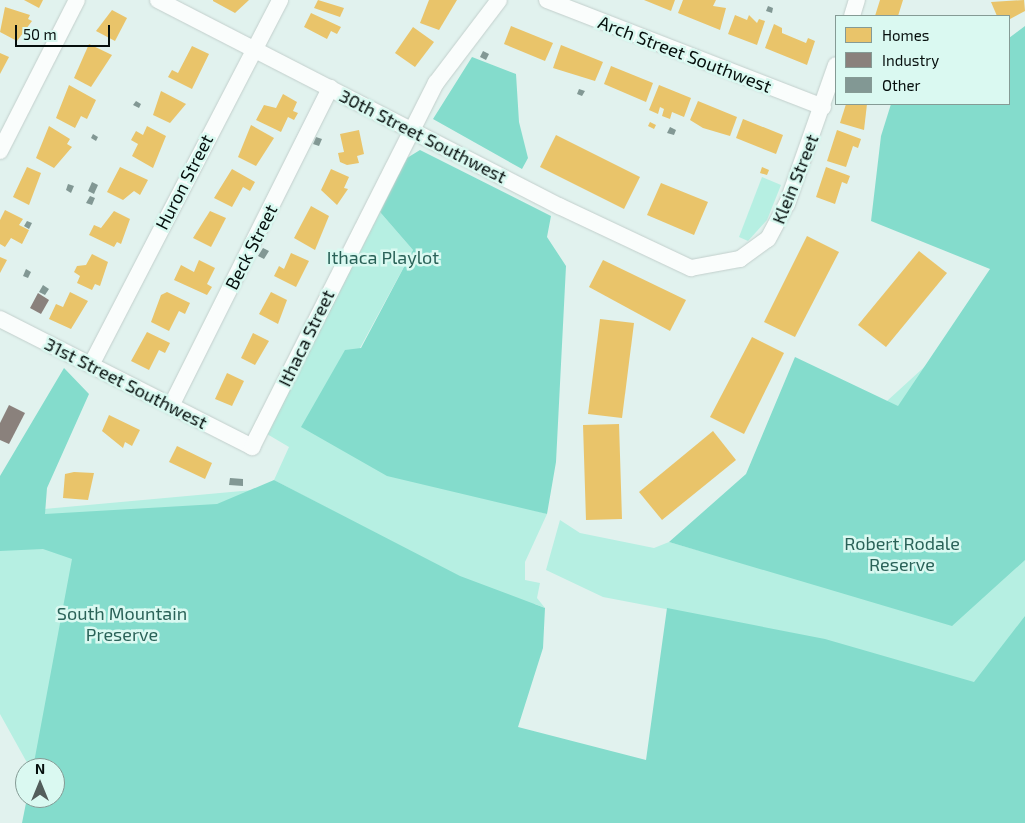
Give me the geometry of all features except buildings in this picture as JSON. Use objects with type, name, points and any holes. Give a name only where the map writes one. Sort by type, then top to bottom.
[{"type":"street","points":[[0,151],[77,0]]},
{"type":"street","name":"30th Street Southwest","points":[[158,0],[690,268]]},
{"type":"street","name":"Huron Street","points":[[91,365],[253,48],[280,0]]},
{"type":"street","name":"Ithaca Street","points":[[252,446],[411,129],[454,56],[499,0]]},
{"type":"street","name":"Arch Street Southwest","points":[[547,0],[823,106]]},
{"type":"street","points":[[852,15],[857,0]]},
{"type":"street","name":"Klein Street","points":[[690,268],[740,259],[768,239],[787,204],[835,68]]},
{"type":"street","name":"Beck Street","points":[[171,406],[330,88]]},
{"type":"street","name":"31st Street Southwest","points":[[0,319],[252,446]]},
{"type":"green space","name":"Robert Rodale Reserve","points":[[1025,26],[1025,560],[952,626],[669,542],[746,474],[795,357],[898,406],[990,269],[871,221],[881,136],[891,105],[1010,105],[1010,37]]},
{"type":"green space","points":[[472,57],[516,74],[519,122],[528,158],[522,169],[433,119]]},
{"type":"green space","points":[[420,150],[551,216],[547,237],[566,266],[556,462],[547,514],[387,476],[301,427],[345,350],[361,348],[413,250],[380,212],[407,158]]},
{"type":"green space","points":[[762,177],[781,185],[767,220],[748,241],[739,237]]},
{"type":"green space","points":[[380,212],[413,250],[360,348],[480,495],[547,514],[525,562],[525,580],[540,583],[537,598],[545,608],[535,604],[501,734],[753,792],[796,634],[603,597],[546,570],[560,520],[580,533],[654,548],[669,542],[700,551],[784,495],[1025,275],[1025,823],[65,798],[65,758],[24,758],[0,714],[0,513],[253,490],[331,510],[274,480],[289,447],[267,434]]},
{"type":"green space","name":"South Mountain Preserve","points":[[64,368],[89,394],[47,488],[45,514],[217,504],[274,480],[460,576],[545,608],[543,648],[518,727],[646,760],[667,608],[825,639],[974,682],[1025,616],[1025,823],[22,823],[25,808],[65,808],[65,758],[35,758],[72,559],[43,549],[0,551],[0,476]]},
{"type":"park label","name":"Ithaca Playlot","points":[[383,257]]}]
